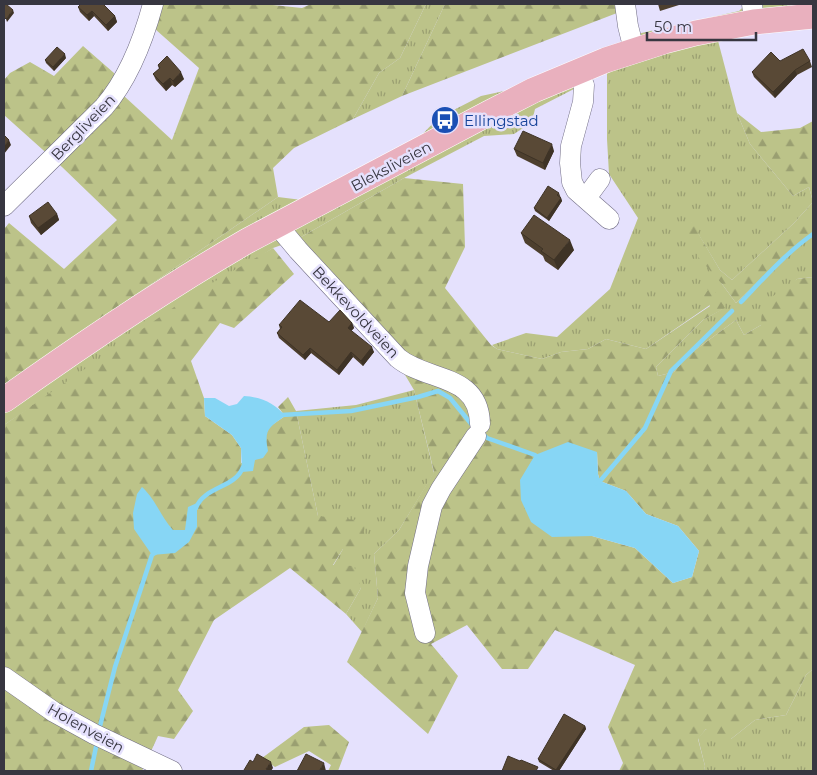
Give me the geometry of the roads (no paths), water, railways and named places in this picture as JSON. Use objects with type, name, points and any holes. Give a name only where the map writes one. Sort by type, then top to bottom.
[{"type":"main road","name":"Bleksliveien","points":[[4,400],[161,293],[230,251],[489,113],[577,72],[634,50],[688,35],[753,13],[813,16]]},
{"type":"street","name":"Bergliveien","points":[[4,206],[104,107],[118,90],[128,72],[143,36],[153,4]]},
{"type":"street","points":[[625,4],[634,50]]},
{"type":"street","points":[[577,72],[584,85],[584,102],[571,146],[572,182],[576,190],[609,219]]},
{"type":"street","points":[[586,198],[600,179]]},
{"type":"street","name":"Bekkevoldveien","points":[[278,226],[398,358],[413,368],[447,378],[462,386],[476,404],[478,430],[432,506],[418,566],[416,593],[425,633]]},
{"type":"street","name":"Holenveien","points":[[4,677],[54,712],[94,734],[172,771]]},
{"type":"water","points":[[244,396],[267,402],[285,416],[269,430],[267,434],[268,451],[263,458],[255,460],[253,471],[242,472],[241,448],[232,435],[205,416],[204,398],[215,398],[229,406],[237,404]]},
{"type":"water","points":[[568,442],[597,452],[600,481],[626,491],[646,514],[678,526],[699,551],[692,577],[673,583],[635,548],[592,536],[552,537],[531,522],[521,500],[520,480],[535,455]]},
{"type":"water","points":[[142,487],[173,530],[185,530],[188,507],[197,503],[197,527],[189,542],[175,553],[152,555],[134,529],[133,513],[137,494]]},
{"type":"waterway","points":[[741,302],[784,258],[813,234]]},
{"type":"waterway","points":[[596,483],[600,481],[645,428],[671,371],[732,311]]},
{"type":"waterway","points":[[281,415],[351,411],[438,391],[450,398],[473,426]]},
{"type":"waterway","points":[[483,434],[487,438],[535,455],[539,459]]},
{"type":"waterway","points":[[196,508],[206,495],[234,479],[243,467]]},
{"type":"waterway","points":[[99,730],[115,667],[152,555],[155,553]]},
{"type":"waterway","points":[[91,771],[96,747]]},
{"type":"place","name":"Ellingstad","points":[[445,120]]}]
